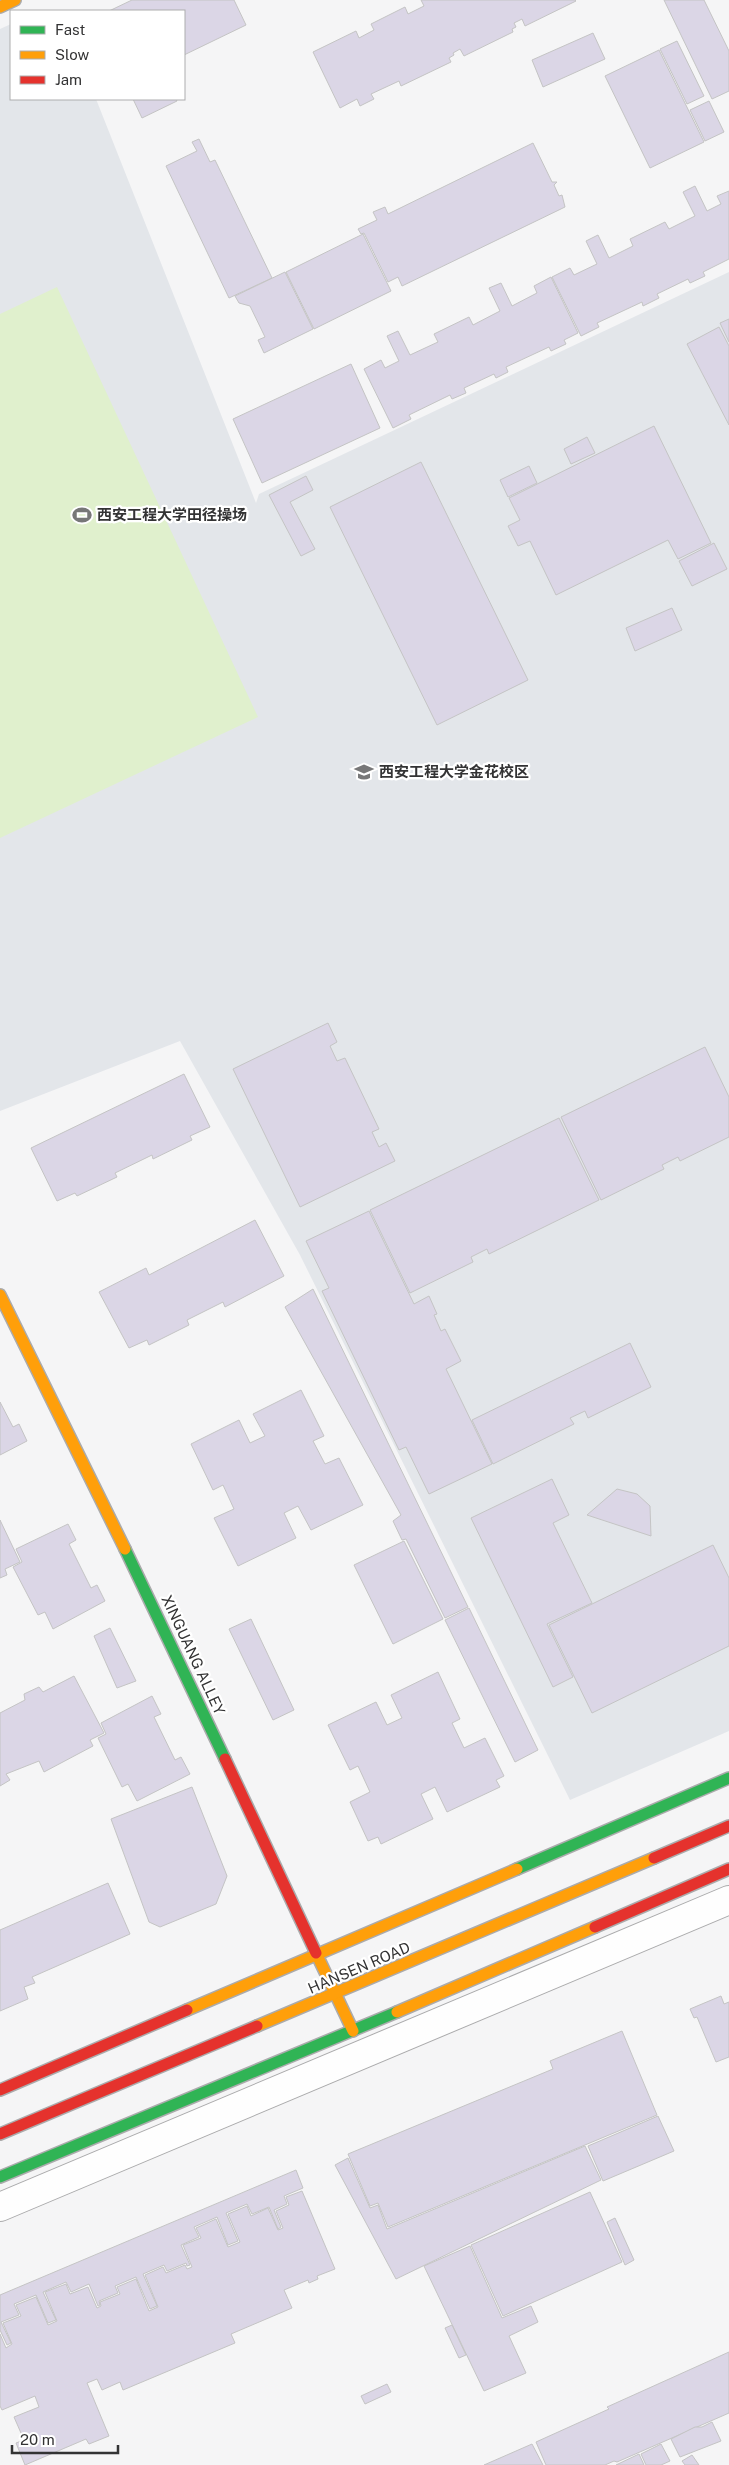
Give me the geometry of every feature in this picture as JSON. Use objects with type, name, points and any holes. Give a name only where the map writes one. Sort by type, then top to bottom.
[{"type":"street","points":[[0,7],[15,0]]},
{"type":"street","name":"XINGUANG ALLEY","points":[[0,1295],[139,1576],[353,2031]]},
{"type":"street","points":[[0,2090],[729,1778]]},
{"type":"street","name":"HANSEN ROAD","points":[[0,2134],[336,1994],[729,1826]]},
{"type":"street","points":[[0,2177],[353,2031],[729,1869]]},
{"type":"street","points":[[0,2207],[729,1900]]},
{"type":"shaded area","name":"西安工程大学金花校区","points":[[10,24],[10,100],[96,100],[256,503],[259,494],[729,272],[729,1731],[570,1800],[300,1255],[180,1041],[0,1111],[0,29]]},
{"type":"green space","name":"西安工程大学田径操场","points":[[57,287],[258,717],[0,838],[0,314]]},
{"type":"building","points":[[132,0],[234,0],[246,25],[185,55],[185,10],[111,10]]},
{"type":"building","points":[[421,0],[576,1],[525,26],[522,19],[514,23],[516,27],[512,29],[513,32],[464,56],[460,49],[449,58],[451,62],[401,86],[399,81],[371,94],[374,99],[360,106],[357,99],[340,108],[313,52],[356,31],[359,38],[374,30],[371,24],[405,7],[408,14],[424,6]]},
{"type":"building","points":[[664,0],[704,0],[729,51],[729,91],[712,99]]},
{"type":"building","points":[[593,33],[605,59],[543,87],[532,60]]},
{"type":"building","points":[[677,41],[704,96],[687,104],[660,49]]},
{"type":"building","points":[[659,50],[704,142],[650,168],[605,76]]},
{"type":"building","points":[[133,100],[176,100],[177,101],[142,118]]},
{"type":"building","points":[[709,101],[724,132],[705,141],[690,110]]},
{"type":"building","points":[[199,139],[210,162],[215,160],[272,278],[229,298],[166,166],[197,151],[192,142]]},
{"type":"building","points":[[533,143],[552,182],[557,182],[554,185],[559,196],[562,195],[565,207],[402,286],[398,277],[388,282],[364,233],[361,234],[358,229],[377,220],[373,212],[385,207],[388,214]]},
{"type":"building","points":[[695,186],[707,211],[721,204],[717,196],[729,191],[729,259],[703,272],[705,276],[690,283],[688,279],[657,294],[659,298],[643,306],[642,302],[597,323],[599,327],[581,336],[552,277],[570,268],[574,275],[597,264],[586,241],[598,235],[609,258],[633,246],[630,239],[665,222],[669,229],[695,216],[683,192]]},
{"type":"building","points":[[363,234],[391,291],[314,329],[286,272]]},
{"type":"building","points":[[285,272],[313,329],[264,353],[258,340],[265,337],[250,306],[239,303],[235,296]]},
{"type":"building","points":[[551,277],[578,333],[564,340],[566,344],[551,351],[549,347],[506,367],[508,372],[496,378],[494,374],[464,388],[466,393],[452,399],[450,395],[409,415],[411,419],[393,428],[364,369],[381,360],[385,368],[399,361],[387,336],[398,331],[410,355],[438,342],[434,334],[469,317],[473,325],[500,311],[489,288],[501,283],[512,306],[537,293],[534,286]]},
{"type":"building","points":[[729,319],[729,342],[720,323]]},
{"type":"building","points":[[719,327],[729,346],[729,425],[687,344]]},
{"type":"building","points":[[351,364],[380,428],[262,483],[233,419]]},
{"type":"building","points":[[654,426],[711,543],[678,559],[668,540],[556,595],[530,541],[518,546],[508,526],[520,520],[509,498]]},
{"type":"building","points":[[587,437],[595,453],[571,464],[564,449]]},
{"type":"building","points":[[421,462],[528,680],[437,725],[330,507]]},
{"type":"building","points":[[529,466],[537,483],[508,497],[500,480]]},
{"type":"building","points":[[306,476],[313,490],[290,502],[315,549],[301,556],[269,495]]},
{"type":"building","points":[[714,543],[727,569],[692,586],[679,561]]},
{"type":"building","points":[[672,608],[682,630],[635,651],[626,628]]},
{"type":"building","points":[[328,1023],[337,1042],[330,1046],[337,1061],[345,1058],[379,1129],[372,1132],[379,1147],[386,1143],[395,1161],[300,1207],[233,1069]]},
{"type":"building","points":[[705,1047],[729,1097],[729,1137],[680,1161],[678,1157],[662,1165],[664,1169],[601,1200],[561,1117]]},
{"type":"building","points":[[184,1074],[210,1127],[190,1136],[192,1140],[153,1159],[152,1155],[115,1173],[117,1177],[77,1196],[75,1193],[57,1201],[31,1148]]},
{"type":"building","points":[[559,1118],[599,1200],[489,1254],[487,1249],[471,1257],[473,1262],[410,1293],[370,1210]]},
{"type":"building","points":[[369,1211],[414,1304],[429,1296],[437,1314],[434,1315],[441,1331],[445,1329],[461,1361],[446,1369],[492,1464],[429,1494],[406,1447],[399,1450],[322,1291],[329,1288],[306,1241]]},
{"type":"building","points":[[255,1220],[284,1276],[225,1307],[223,1302],[187,1320],[189,1325],[149,1345],[147,1340],[129,1348],[99,1292],[146,1268],[149,1275]]},
{"type":"building","points":[[313,1289],[468,1607],[445,1618],[406,1539],[402,1540],[393,1521],[401,1515],[285,1307]]},
{"type":"building","points":[[630,1343],[651,1387],[588,1418],[585,1411],[570,1418],[574,1424],[493,1464],[472,1420]]},
{"type":"building","points":[[301,1390],[324,1436],[313,1441],[325,1464],[339,1458],[363,1505],[311,1530],[298,1506],[284,1513],[296,1538],[238,1566],[214,1518],[234,1509],[223,1485],[213,1490],[191,1444],[239,1420],[250,1443],[265,1436],[253,1414]]},
{"type":"building","points":[[0,1402],[13,1427],[19,1424],[27,1441],[0,1455]]},
{"type":"building","points":[[552,1479],[569,1515],[553,1523],[592,1603],[547,1624],[573,1677],[553,1687],[471,1518]]},
{"type":"building","points":[[617,1489],[637,1494],[650,1506],[651,1536],[587,1515]]},
{"type":"building","points":[[0,1520],[20,1562],[5,1569],[7,1575],[0,1578]]},
{"type":"building","points":[[68,1524],[76,1540],[69,1544],[91,1588],[97,1585],[105,1601],[53,1629],[45,1612],[38,1615],[13,1567],[22,1562],[16,1549]]},
{"type":"building","points":[[404,1541],[443,1619],[393,1644],[354,1565]]},
{"type":"building","points":[[713,1545],[729,1578],[729,1646],[592,1713],[549,1625]]},
{"type":"building","points":[[469,1608],[538,1750],[515,1762],[445,1620]]},
{"type":"building","points":[[251,1619],[294,1710],[273,1720],[229,1629]]},
{"type":"building","points":[[110,1628],[136,1681],[117,1688],[94,1636]]},
{"type":"building","points":[[438,1672],[460,1719],[452,1723],[464,1748],[485,1738],[504,1776],[496,1780],[500,1787],[447,1812],[435,1787],[421,1794],[433,1819],[381,1844],[378,1837],[368,1841],[350,1802],[370,1792],[358,1766],[350,1770],[328,1725],[376,1702],[387,1725],[402,1718],[391,1695]]},
{"type":"building","points":[[74,1676],[104,1733],[90,1740],[93,1746],[44,1772],[39,1761],[6,1774],[10,1780],[0,1786],[0,1713],[25,1700],[24,1694],[39,1687],[43,1692]]},
{"type":"building","points":[[152,1696],[161,1714],[154,1717],[175,1760],[181,1757],[190,1774],[137,1801],[128,1784],[122,1787],[98,1738],[106,1734],[101,1723]]},
{"type":"building","points":[[192,1787],[227,1876],[216,1904],[160,1927],[149,1922],[111,1819]]},
{"type":"building","points":[[108,1883],[130,1934],[32,1977],[35,1983],[24,1987],[28,1999],[0,2011],[0,1930]]},
{"type":"building","points":[[721,1996],[724,2004],[729,2002],[729,2057],[716,2062],[697,2017],[694,2018],[690,2009]]},
{"type":"building","points":[[622,2031],[657,2115],[388,2227],[378,2203],[370,2206],[348,2154],[553,2069],[550,2061]]},
{"type":"building","points":[[658,2116],[674,2151],[603,2181],[588,2146]]},
{"type":"building","points":[[585,2146],[601,2180],[396,2279],[335,2165],[348,2158],[370,2208],[378,2205],[387,2229]]},
{"type":"building","points":[[296,2170],[303,2188],[284,2196],[287,2204],[274,2210],[281,2227],[278,2229],[269,2207],[252,2214],[247,2204],[226,2213],[238,2241],[228,2245],[217,2217],[194,2227],[199,2237],[181,2245],[190,2265],[187,2266],[186,2263],[167,2271],[164,2265],[143,2274],[157,2306],[150,2309],[136,2277],[115,2286],[118,2293],[99,2301],[100,2305],[98,2306],[89,2284],[71,2292],[66,2282],[43,2292],[56,2320],[48,2323],[36,2295],[14,2304],[19,2315],[1,2322],[11,2343],[7,2345],[0,2330],[0,2295]]},
{"type":"building","points":[[302,2191],[335,2269],[317,2276],[318,2279],[309,2283],[308,2280],[284,2290],[292,2308],[231,2334],[235,2343],[123,2390],[120,2382],[102,2390],[97,2379],[87,2383],[109,2436],[89,2444],[86,2439],[25,2465],[16,2443],[24,2440],[14,2417],[39,2407],[35,2396],[2,2410],[0,2406],[0,2334],[6,2348],[12,2344],[3,2323],[21,2316],[16,2305],[36,2297],[48,2325],[57,2321],[45,2292],[66,2284],[70,2294],[88,2287],[97,2308],[101,2306],[100,2302],[120,2294],[117,2287],[136,2279],[149,2311],[158,2307],[145,2275],[163,2267],[166,2273],[185,2265],[187,2269],[192,2267],[183,2245],[201,2238],[196,2228],[216,2219],[228,2247],[240,2242],[228,2214],[247,2206],[251,2216],[268,2208],[278,2230],[283,2228],[276,2211],[289,2205],[286,2197]]},
{"type":"building","points":[[590,2192],[622,2262],[503,2316],[471,2245]]},
{"type":"building","points":[[615,2218],[634,2260],[625,2265],[607,2222]]},
{"type":"building","points":[[470,2246],[502,2318],[531,2306],[538,2322],[509,2336],[526,2373],[484,2391],[424,2266]]},
{"type":"building","points":[[452,2325],[466,2355],[459,2358],[445,2328]]},
{"type":"building","points":[[729,2352],[729,2413],[617,2462],[614,2461],[605,2465],[546,2465],[536,2442],[609,2409],[607,2407]]},
{"type":"building","points":[[387,2384],[391,2392],[365,2404],[361,2396]]},
{"type":"building","points":[[712,2422],[721,2441],[680,2457],[671,2439],[695,2427],[702,2427]]},
{"type":"building","points":[[532,2444],[543,2465],[484,2465]]},
{"type":"building","points":[[661,2444],[670,2461],[661,2465],[646,2465],[641,2454]]},
{"type":"building","points":[[639,2454],[644,2465],[616,2465]]},
{"type":"building","points":[[692,2455],[699,2465],[685,2465],[682,2461]]},
{"type":"traffic: fast","points":[[125,1549],[225,1759]]},
{"type":"traffic: fast","points":[[517,1869],[729,1778]]},
{"type":"traffic: fast","points":[[0,2177],[397,2012]]},
{"type":"traffic: slow","points":[[0,7],[15,0]]},
{"type":"traffic: slow","points":[[0,1295],[125,1549]]},
{"type":"traffic: slow","points":[[257,2026],[654,1858]]},
{"type":"traffic: slow","points":[[187,2010],[517,1869]]},
{"type":"traffic: slow","points":[[397,2012],[595,1927]]},
{"type":"traffic: slow","points":[[316,1953],[353,2031]]},
{"type":"traffic: jam","points":[[225,1759],[316,1953]]},
{"type":"traffic: jam","points":[[654,1858],[729,1826]]},
{"type":"traffic: jam","points":[[595,1927],[729,1869]]},
{"type":"traffic: jam","points":[[0,2090],[187,2010]]},
{"type":"traffic: jam","points":[[0,2134],[257,2026]]},
{"type":"place","name":"西安工程大学田径操场","points":[[82,515]]},
{"type":"place","name":"西安工程大学金花校区","points":[[364,772]]}]
